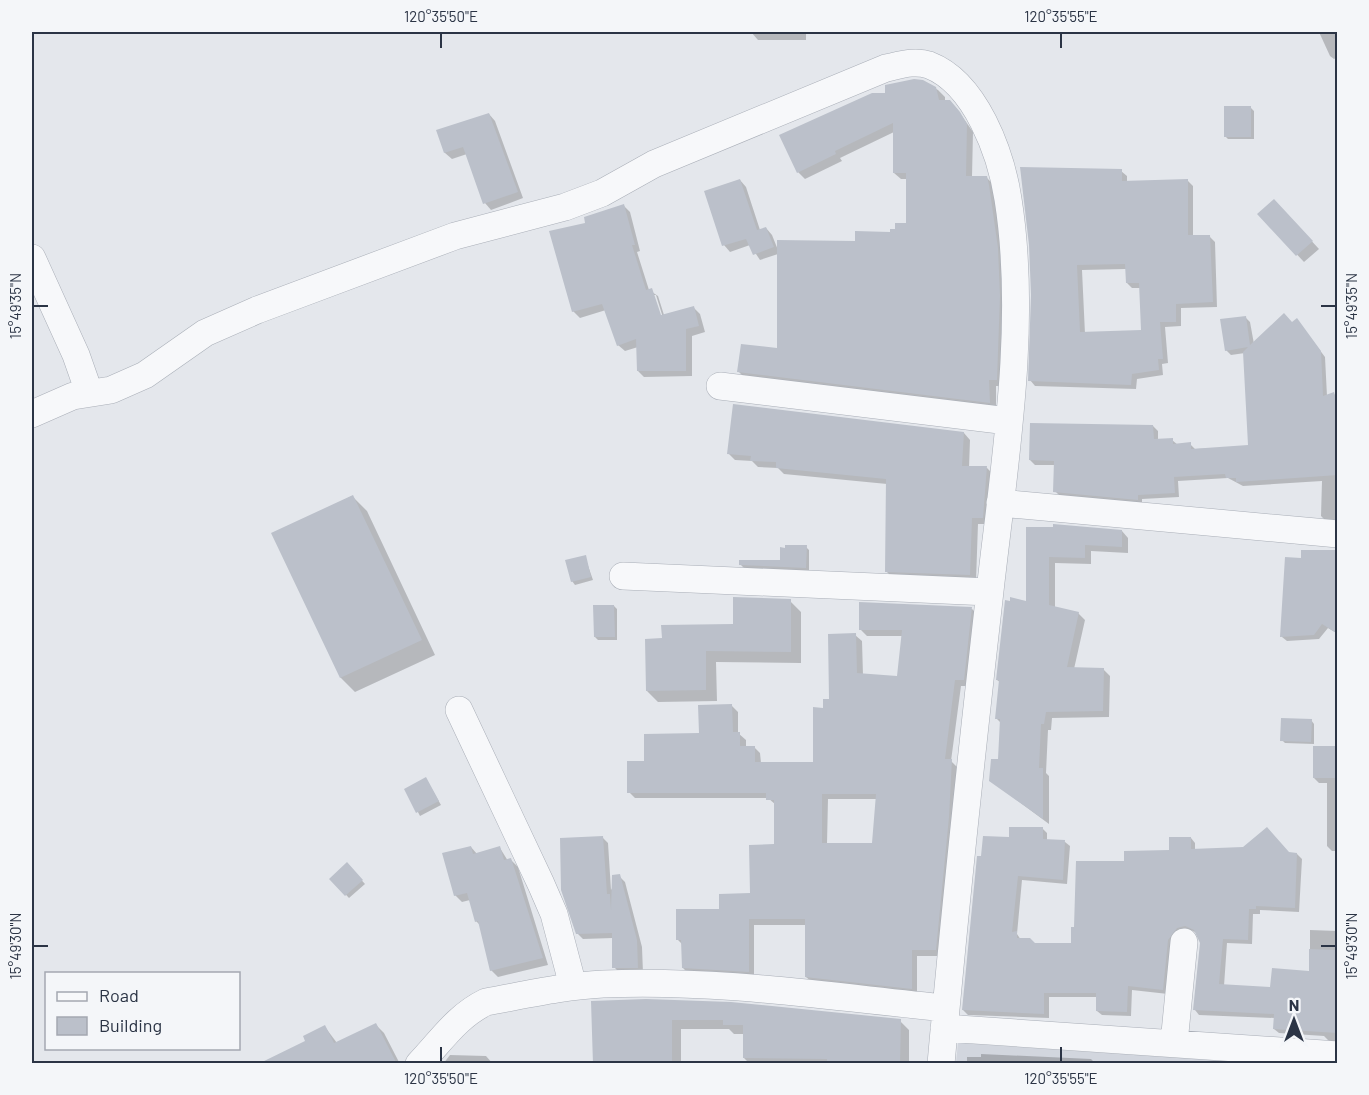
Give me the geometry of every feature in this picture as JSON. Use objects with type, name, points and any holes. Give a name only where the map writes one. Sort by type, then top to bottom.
[{"type":"street","points":[[32,414],[73,396],[111,390],[145,375],[206,333],[257,310],[455,236],[565,207],[602,193],[672,156],[886,68],[915,63],[938,70],[963,92],[989,134],[1000,164],[1011,221],[1015,277],[1008,421],[941,1064]]},
{"type":"street","points":[[32,258],[76,355],[88,392]]},
{"type":"street","points":[[720,386],[1008,421]]},
{"type":"street","points":[[1000,503],[1338,534]]},
{"type":"street","points":[[623,576],[989,592]]},
{"type":"street","points":[[459,710],[542,884],[554,914],[573,986]]},
{"type":"street","points":[[1174,1044],[1184,942]]},
{"type":"street","points":[[419,1064],[462,1017],[473,1008],[486,1002],[573,986],[644,983],[736,988],[945,1018],[1174,1044],[1338,1055]]},
{"type":"shaded area","points":[[958,1043],[1197,1059],[1258,1063],[956,1063]]},
{"type":"building","points":[[914,79],[923,80],[936,87],[939,100],[950,100],[960,112],[967,124],[966,176],[987,176],[998,248],[1000,296],[997,380],[989,380],[990,403],[737,372],[741,344],[777,348],[777,240],[855,241],[855,231],[890,232],[890,229],[895,229],[895,223],[906,223],[906,173],[893,173],[893,123],[835,151],[836,154],[797,173],[779,135],[872,93],[885,93],[885,85]]},
{"type":"building","points":[[1224,106],[1251,106],[1251,137],[1224,137]]},
{"type":"building","points":[[489,113],[518,192],[483,204],[463,147],[444,153],[436,130]]},
{"type":"building","points":[[1020,167],[1122,169],[1122,181],[1188,179],[1188,235],[1210,235],[1213,302],[1176,304],[1176,322],[1160,322],[1163,359],[1158,359],[1159,370],[1132,374],[1131,385],[1028,381],[1031,295],[1029,245]],"holes":[[[1125,264],[1126,283],[1139,283],[1141,330],[1080,332],[1077,265]]]},
{"type":"building","points":[[740,179],[757,230],[766,227],[774,247],[753,255],[746,239],[722,246],[704,191]]},
{"type":"building","points":[[1274,199],[1313,241],[1296,256],[1257,214]]},
{"type":"building","points":[[624,204],[635,245],[632,245],[646,290],[652,288],[661,315],[694,306],[699,326],[686,329],[686,371],[637,371],[636,339],[617,346],[602,304],[572,312],[549,231],[585,223],[584,217]]},
{"type":"building","points":[[1284,313],[1292,322],[1297,318],[1321,351],[1323,396],[1334,392],[1338,407],[1338,475],[1236,482],[1236,478],[1226,478],[1225,474],[1174,477],[1175,493],[1138,495],[1138,500],[1053,492],[1054,461],[1029,460],[1030,423],[1153,425],[1154,439],[1173,438],[1173,444],[1191,442],[1191,449],[1248,445],[1243,352],[1248,347],[1225,351],[1220,319],[1246,316],[1250,345]]},
{"type":"building","points":[[733,404],[964,432],[962,466],[987,466],[983,518],[972,518],[970,575],[885,572],[886,479],[776,468],[776,462],[750,461],[751,456],[727,454]]},
{"type":"building","points":[[353,495],[422,640],[340,678],[271,533]]},
{"type":"building","points":[[1053,524],[1122,530],[1122,547],[1085,545],[1085,558],[1049,557],[1049,605],[1079,612],[1067,667],[1104,668],[1103,711],[1046,712],[1044,724],[1041,724],[1039,768],[1043,768],[1043,819],[989,781],[991,759],[998,759],[1000,719],[995,719],[999,680],[996,680],[1005,600],[1010,601],[1010,597],[1026,601],[1026,527],[1053,527]]},
{"type":"building","points":[[785,545],[807,545],[806,568],[739,565],[739,560],[780,560],[780,547],[785,548]]},
{"type":"building","points":[[1301,550],[1338,550],[1338,634],[1322,624],[1314,635],[1280,637],[1285,557],[1301,558]]},
{"type":"building","points":[[586,555],[591,577],[571,582],[565,560]]},
{"type":"building","points":[[733,597],[791,599],[791,652],[706,651],[706,690],[646,691],[645,639],[662,638],[661,625],[733,624]]},
{"type":"building","points":[[859,602],[972,607],[964,680],[955,680],[945,759],[952,759],[949,817],[936,950],[912,950],[912,989],[805,977],[805,919],[749,919],[749,972],[682,968],[681,940],[676,940],[676,909],[719,909],[719,894],[750,893],[749,845],[774,844],[774,800],[766,800],[766,793],[627,793],[627,761],[644,761],[644,734],[699,733],[698,705],[732,704],[733,732],[740,732],[740,746],[755,746],[755,762],[813,762],[813,707],[823,708],[823,699],[829,699],[828,634],[856,633],[857,673],[897,676],[902,630],[859,630]],"holes":[[[822,794],[876,794],[872,843],[822,843]]]},
{"type":"building","points":[[593,605],[614,605],[615,637],[594,637]]},
{"type":"building","points":[[1281,718],[1312,719],[1311,742],[1280,741]]},
{"type":"building","points":[[1313,746],[1338,746],[1338,778],[1313,778]]},
{"type":"building","points":[[426,777],[439,801],[416,813],[404,789]]},
{"type":"building","points":[[1009,827],[1043,827],[1043,839],[1065,840],[1063,880],[1018,876],[1012,932],[1017,931],[1017,938],[1030,938],[1035,943],[1071,943],[1071,927],[1074,927],[1076,861],[1124,861],[1124,851],[1169,850],[1169,837],[1191,837],[1191,849],[1243,847],[1267,827],[1289,852],[1297,853],[1295,908],[1256,906],[1256,909],[1249,909],[1248,940],[1223,939],[1219,984],[1270,987],[1272,968],[1309,971],[1309,949],[1336,950],[1338,1033],[1273,1029],[1274,1014],[1193,1010],[1200,943],[1194,930],[1185,926],[1177,928],[1168,940],[1163,990],[1128,986],[1127,1012],[1096,1011],[1096,993],[1044,993],[1044,1014],[962,1010],[977,856],[981,856],[983,836],[1009,837]]},
{"type":"building","points":[[603,836],[607,894],[610,894],[611,910],[612,875],[620,874],[637,940],[638,968],[612,968],[612,933],[576,934],[561,890],[560,838]]},
{"type":"building","points":[[471,846],[473,854],[500,846],[504,860],[511,858],[543,958],[490,971],[478,921],[475,922],[467,893],[454,896],[442,853]]},
{"type":"building","points":[[347,862],[363,880],[345,896],[329,879]]},
{"type":"building","points":[[646,999],[731,1002],[901,1019],[900,1064],[827,1064],[827,1059],[743,1058],[743,1025],[723,1025],[723,1020],[672,1020],[672,1064],[593,1064],[591,1001]]},
{"type":"building","points":[[376,1023],[397,1064],[258,1064],[305,1041],[303,1036],[325,1025],[334,1043]]}]
